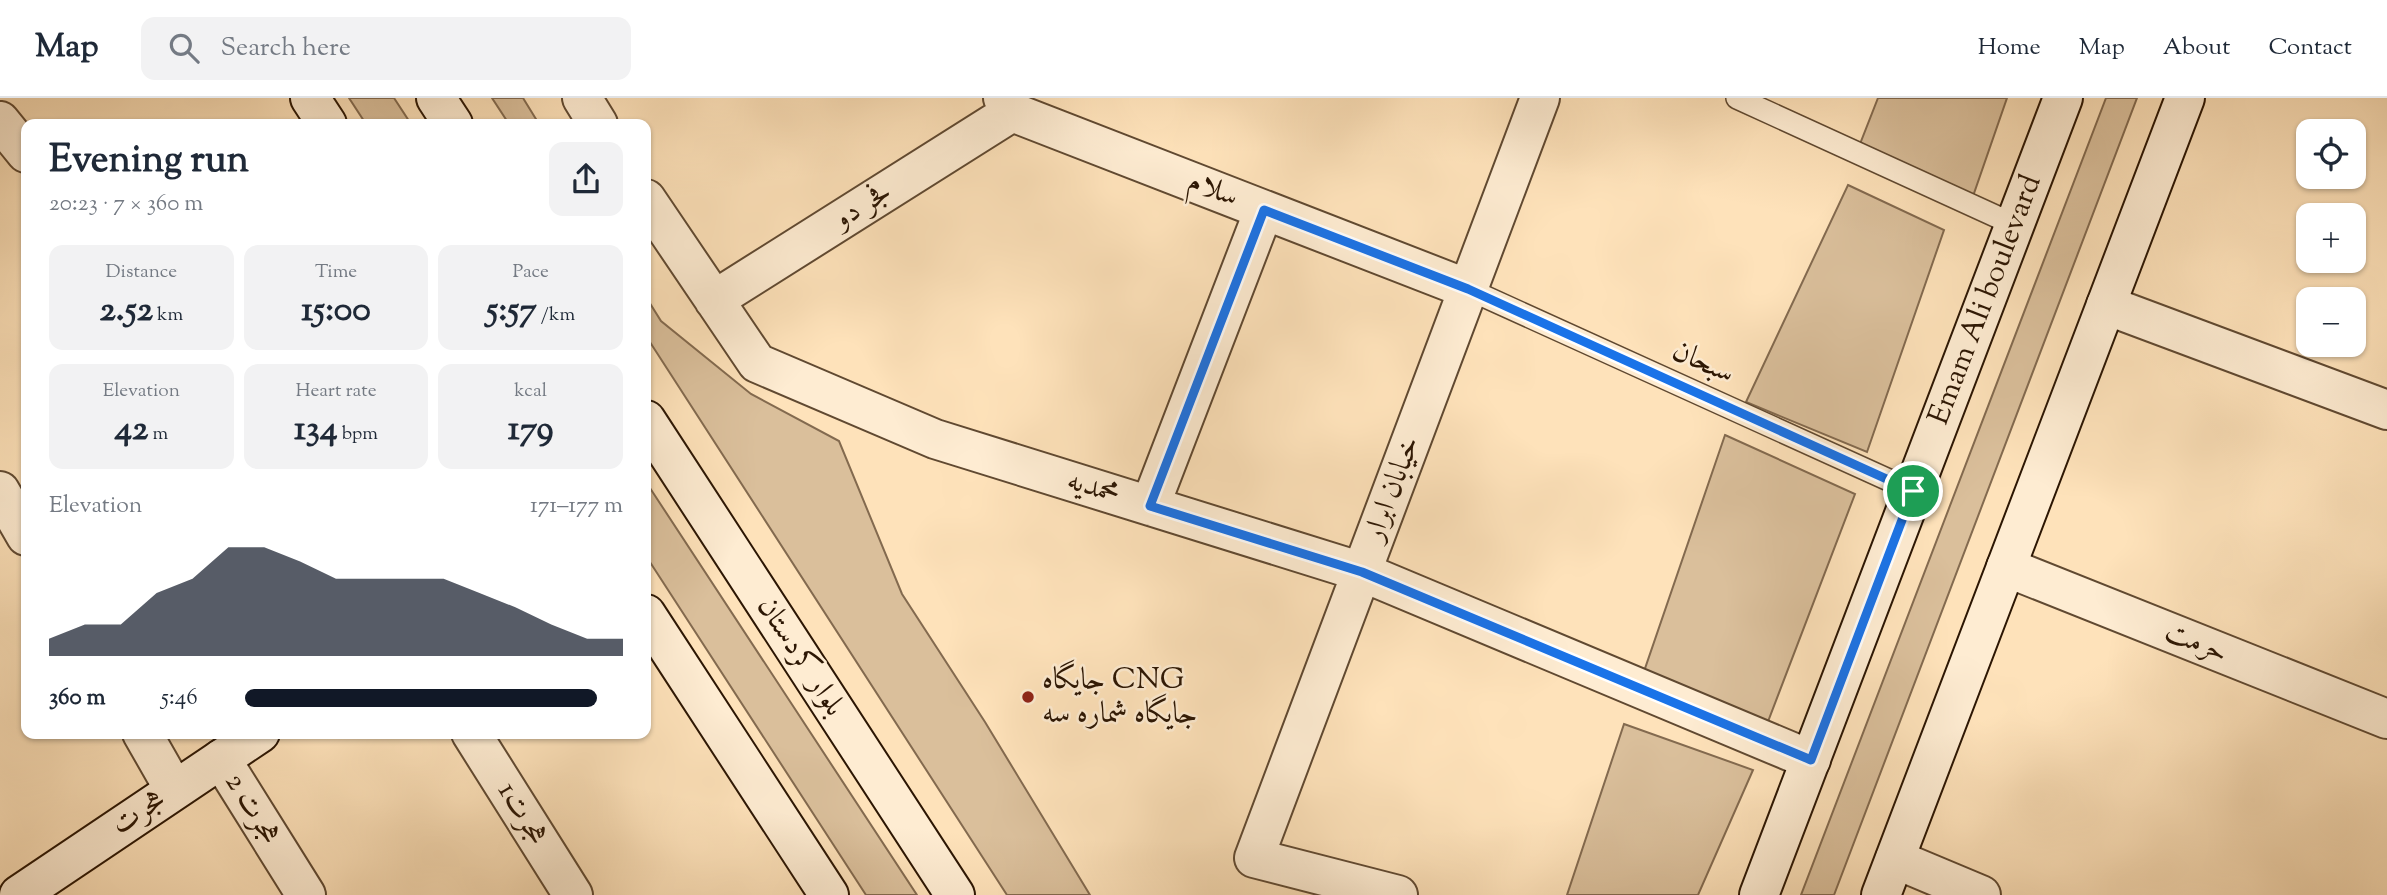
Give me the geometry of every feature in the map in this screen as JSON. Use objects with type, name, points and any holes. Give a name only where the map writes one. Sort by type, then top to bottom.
[{"type":"street","points":[[310,98],[324,119]]},
{"type":"street","points":[[436,98],[450,119]]},
{"type":"street","points":[[582,98],[595,119]]},
{"type":"street","name":"خیابان ابرار","points":[[1398,895],[1254,858],[1540,98]]},
{"type":"street","name":"Emam Ali boulevard","points":[[1759,895],[2063,98]]},
{"type":"street","points":[[1881,895],[2185,98]]},
{"type":"street","name":"سلام","points":[[1007,105],[1264,210],[1468,289]]},
{"type":"street","name":"فجر دو","points":[[714,300],[1007,105]]},
{"type":"street","points":[[0,121],[21,147]]},
{"type":"street","name":"محمدیه","points":[[651,206],[757,363],[935,439],[1362,572],[1811,760]]},
{"type":"street","points":[[1150,506],[1264,210]]},
{"type":"street","points":[[2106,305],[2387,410]]},
{"type":"street","name":"بلوار کردستان","points":[[651,428],[955,895]]},
{"type":"street","points":[[21,474],[0,491],[21,527]]},
{"type":"street","name":"حرمت","points":[[2006,567],[2387,719]]},
{"type":"street","points":[[651,622],[829,895]]},
{"type":"street","points":[[145,739],[174,789]]},
{"type":"street","name":"هجرت","points":[[19,895],[251,739]]},
{"type":"street","name":"هجرت1","points":[[475,739],[573,895]]},
{"type":"street","name":"هجرت 2","points":[[221,759],[306,895]]},
{"type":"street","points":[[1895,859],[1980,895]]},
{"type":"lane","points":[[1737,98],[2015,225]]},
{"type":"lane","name":"سبحان","points":[[1468,289],[1913,491]]},
{"type":"shaded area","points":[[349,98],[394,98],[408,119],[363,119]]},
{"type":"shaded area","points":[[492,98],[523,98],[536,119],[506,119]]},
{"type":"shaded area","points":[[1878,98],[2007,98],[1972,199],[1860,144]]},
{"type":"shaded area","points":[[2106,98],[2137,98],[1834,895],[1801,895]]},
{"type":"shaded area","points":[[1848,185],[1944,230],[1867,452],[1746,402]]},
{"type":"shaded area","points":[[651,305],[661,321],[751,394],[839,441],[902,594],[985,722],[1090,895],[1007,895],[651,344]]},
{"type":"shaded area","points":[[1725,435],[1855,494],[1764,732],[1638,689]]},
{"type":"shaded area","points":[[651,490],[917,895],[866,895],[651,564]]},
{"type":"shaded area","points":[[1624,724],[1753,770],[1698,895],[1567,895]]},
{"type":"place","name":"جایگاه CNG جایگاه شماره سه","points":[[1028,697]]},
{"type":"route","points":[[1264,210],[1468,289],[1913,491],[1811,760],[1362,572],[1150,506],[1264,210]]}]
